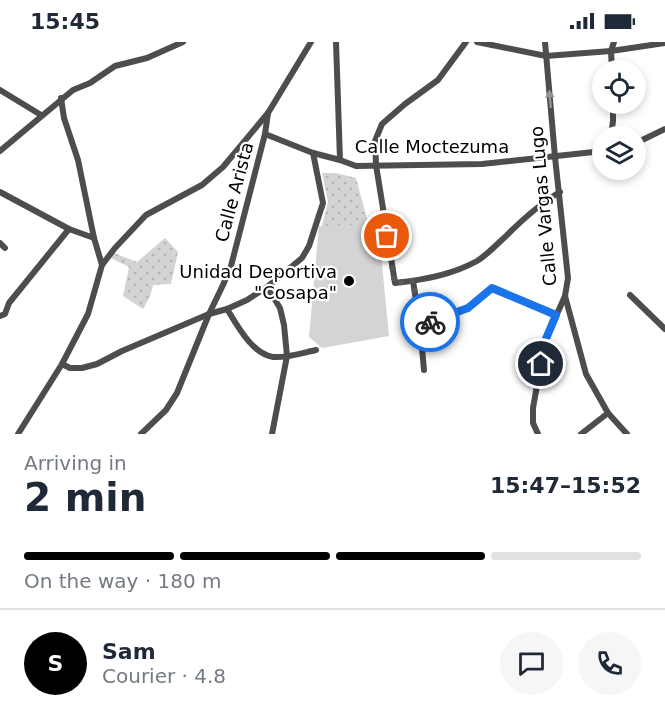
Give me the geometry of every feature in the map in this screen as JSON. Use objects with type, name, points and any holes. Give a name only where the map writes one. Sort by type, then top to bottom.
[{"type":"street","points":[[1,148],[73,90],[90,83],[115,66],[147,58],[183,42]]},
{"type":"street","points":[[18,434],[62,364],[88,314],[102,266],[115,248],[146,215],[202,184],[223,167],[268,113],[311,42]]},
{"type":"street","points":[[336,42],[340,160]]},
{"type":"street","points":[[466,42],[438,80],[382,124],[375,141],[376,165],[395,283],[444,275],[477,261],[530,213],[560,192]]},
{"type":"street","points":[[477,42],[546,56],[611,51],[665,43]]},
{"type":"street","name":"Calle Vargas Lugo","points":[[538,434],[534,423],[533,408],[545,341],[565,296],[568,278],[545,42]]},
{"type":"street","points":[[611,60],[614,42]]},
{"type":"street","points":[[0,90],[41,115]]},
{"type":"street","points":[[61,98],[64,118],[78,160],[102,266]]},
{"type":"street","name":"Calle Arista","points":[[141,434],[166,410],[177,393],[208,314],[231,266],[265,134],[268,113]]},
{"type":"street","points":[[646,138],[665,129]]},
{"type":"street","name":"Calle Moctezuma","points":[[265,134],[313,153],[356,166],[482,164],[592,152]]},
{"type":"street","points":[[62,364],[70,368],[97,364],[208,314],[227,309],[267,287],[302,258],[309,246],[323,203],[313,153]]},
{"type":"street","points":[[0,192],[69,229],[94,238]]},
{"type":"street","points":[[0,316],[5,314],[9,303],[69,229]]},
{"type":"street","points":[[413,281],[424,370]]},
{"type":"street","points":[[267,287],[280,308],[287,356],[272,434]]},
{"type":"street","points":[[420,326],[468,308],[492,288],[556,315]]},
{"type":"street","points":[[565,296],[586,374],[608,412],[627,434]]},
{"type":"street","points":[[630,296],[665,329]]},
{"type":"street","points":[[227,309],[244,337],[270,357],[316,350]]},
{"type":"street","points":[[581,434],[608,412]]},
{"type":"shaded area","points":[[322,173],[336,173],[356,178],[369,226],[321,229],[328,202]]},
{"type":"shaded area","name":"Unidad Deportiva \"Cosapa\"","points":[[378,224],[389,336],[322,348],[309,337],[319,226]]},
{"type":"shaded area","points":[[165,238],[178,252],[171,284],[153,285],[150,297],[143,309],[123,296],[129,267],[111,258],[114,253],[137,262]]},
{"type":"way so far","points":[[387,236],[395,283],[413,281],[420,326],[430,322]]},
{"type":"place","name":"Unidad Deportiva \"Cosapa\"","points":[[349,281]]},
{"type":"route","points":[[430,322],[468,308],[492,288],[556,315],[545,341],[541,364]]}]
